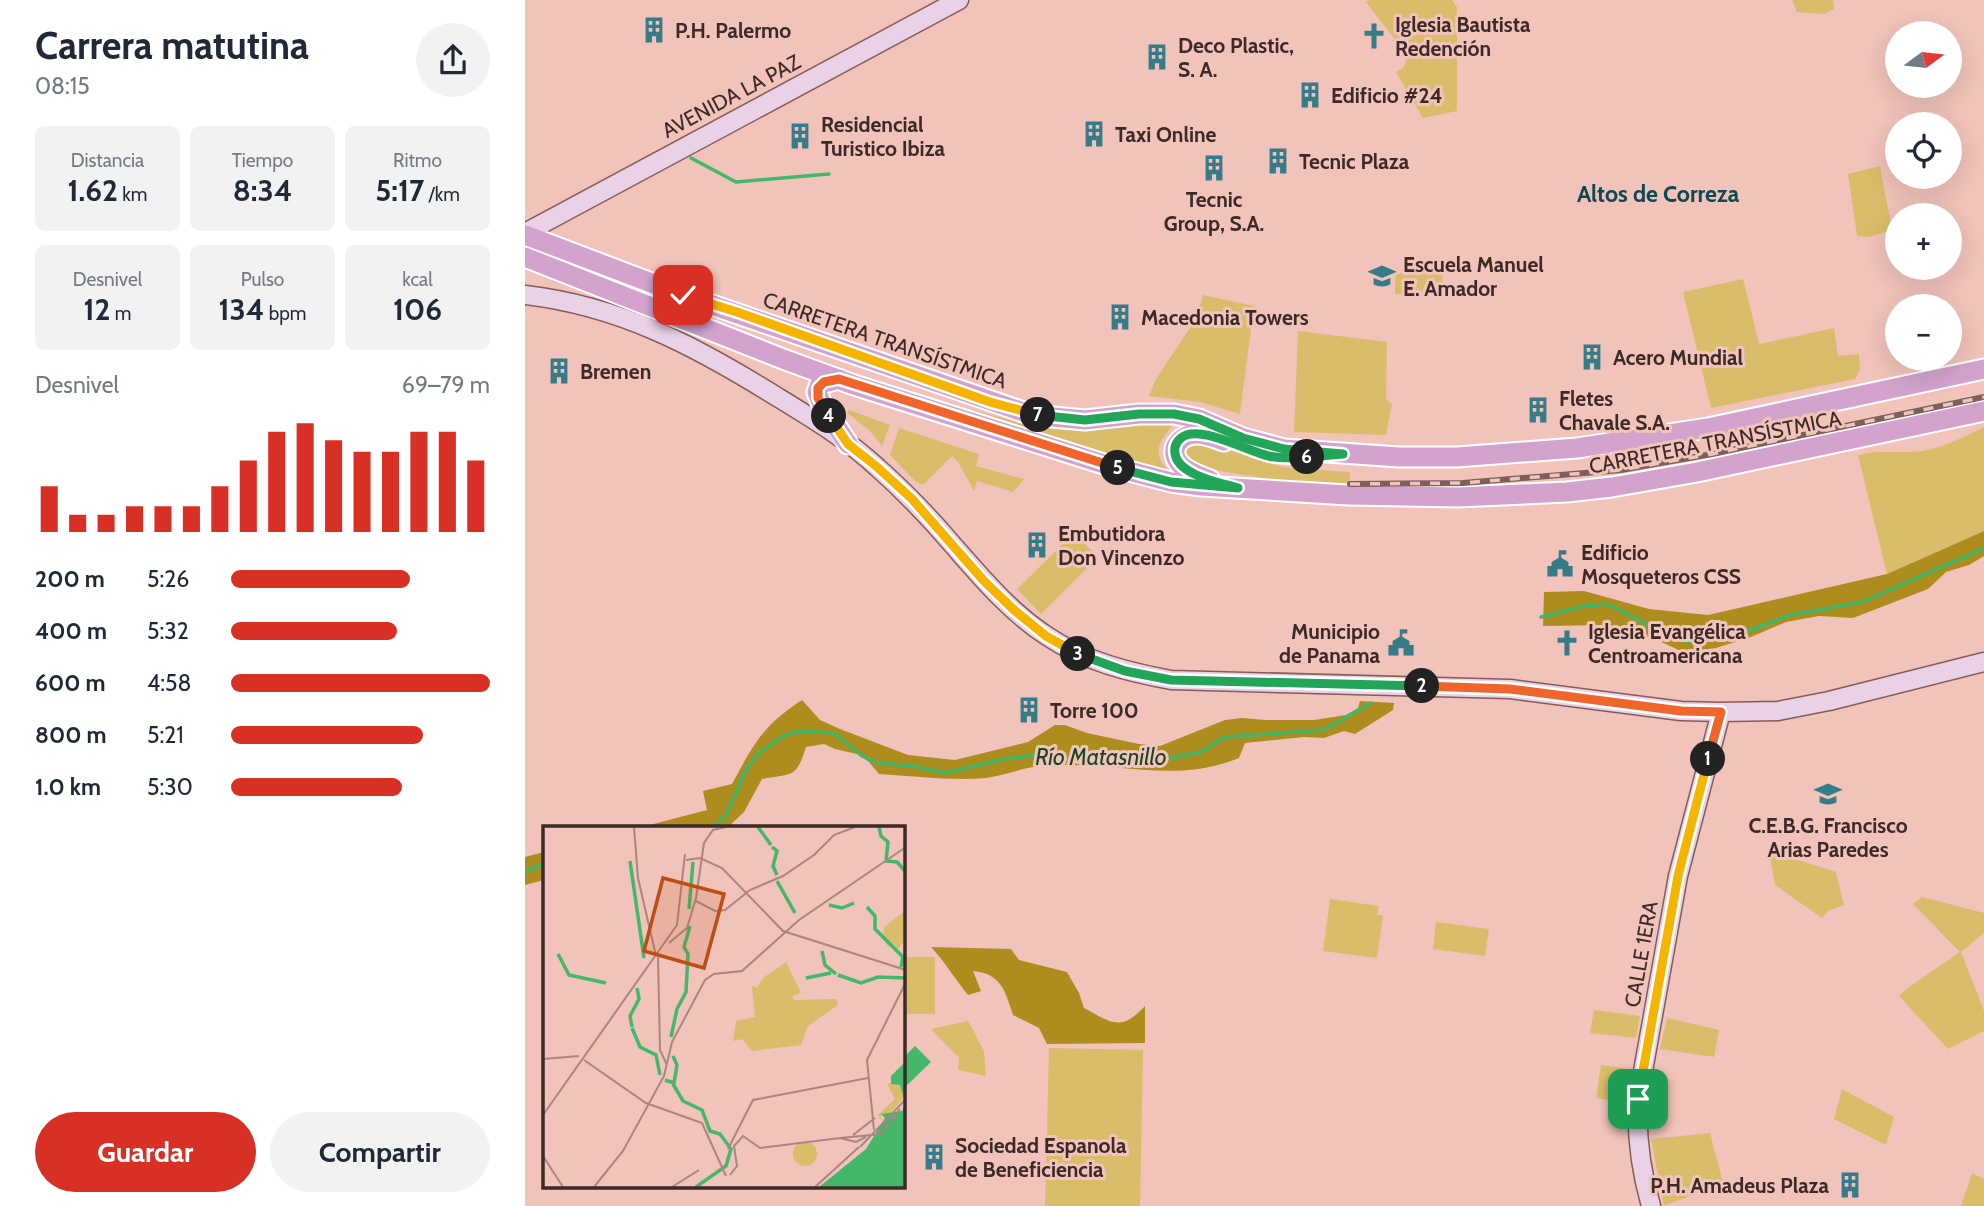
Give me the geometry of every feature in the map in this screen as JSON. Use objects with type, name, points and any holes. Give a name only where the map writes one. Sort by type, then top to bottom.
[{"type":"main road","name":"AVENIDA LA PAZ","points":[[525,234],[959,0]]},
{"type":"main road","name":"CARRETERA TRANSÍSTMICA","points":[[525,234],[683,295],[1032,415],[1085,420],[1139,414],[1174,414],[1199,419],[1243,438],[1284,449],[1399,457],[1457,457],[1577,448],[1708,428],[1984,369]]},
{"type":"main road","name":"CARRETERA TRANSÍSTMICA","points":[[525,257],[839,379],[1109,466],[1171,482],[1348,495],[1458,497],[1567,492],[1697,472],[1984,411]]},
{"type":"main road","points":[[525,295],[588,308],[667,335],[739,373],[823,425],[876,466],[912,499],[984,581],[1014,610],[1046,636],[1079,654],[1125,671],[1171,680],[1510,689],[1681,711],[1721,712],[1791,708],[1984,662]]},
{"type":"main road","points":[[839,379],[821,384],[817,392],[821,405],[848,444]]},
{"type":"main road","points":[[1238,488],[1206,478],[1181,466],[1175,453],[1178,440],[1188,434],[1203,434],[1279,458],[1343,454]]},
{"type":"main road","name":"CALLE 1ERA","points":[[1651,1206],[1639,1149],[1636,1124],[1638,1099],[1678,876],[1721,712]]},
{"type":"shaded area","points":[[1452,0],[1457,7],[1457,111],[1423,118],[1396,72],[1404,67],[1407,55],[1366,2]]},
{"type":"shaded area","points":[[1792,0],[1833,0],[1834,9],[1825,14],[1797,12]]},
{"type":"shaded area","points":[[1880,166],[1887,203],[1885,232],[1869,237],[1857,236],[1848,174]]},
{"type":"shaded area","points":[[1396,270],[1443,271],[1442,295],[1395,294]]},
{"type":"shaded area","points":[[1743,279],[1759,344],[1834,328],[1838,356],[1859,354],[1860,370],[1855,379],[1711,408],[1683,292]]},
{"type":"shaded area","points":[[1203,295],[1254,306],[1240,414],[1200,402],[1149,396],[1156,379],[1196,319]]},
{"type":"shaded area","points":[[1298,331],[1387,342],[1386,399],[1392,404],[1386,435],[1294,432]]},
{"type":"shaded area","points":[[966,409],[1055,429],[1081,430],[1146,424],[1172,426],[1159,448],[1160,459],[1169,472],[1135,464]]},
{"type":"shaded area","points":[[849,410],[890,425],[882,446],[869,430],[847,413]]},
{"type":"shaded area","points":[[1984,427],[1984,531],[1887,574],[1858,455],[1931,449]]},
{"type":"shaded area","points":[[899,428],[979,454],[976,466],[1024,479],[1013,492],[977,481],[974,491],[952,456],[923,485],[915,481],[890,455]]},
{"type":"shaded area","points":[[1185,442],[1221,445],[1267,463],[1289,468],[1350,472],[1349,488],[1314,486],[1207,469],[1185,453]]},
{"type":"shaded area","points":[[1984,531],[1984,556],[1969,565],[1946,572],[1928,589],[1853,618],[1819,616],[1786,622],[1716,648],[1683,652],[1655,639],[1620,629],[1610,630],[1607,625],[1543,626],[1544,592],[1584,591],[1649,609],[1708,615],[1887,574]]},
{"type":"shaded area","points":[[1074,533],[1098,557],[1041,614],[1017,589]]},
{"type":"shaded area","points":[[802,700],[820,720],[840,729],[908,755],[955,760],[1028,742],[1055,725],[1065,725],[1087,733],[1139,744],[1160,746],[1225,720],[1314,720],[1346,715],[1358,708],[1360,701],[1394,703],[1393,710],[1355,734],[1344,731],[1324,738],[1304,737],[1245,743],[1239,758],[1217,765],[1176,771],[1051,765],[973,779],[879,774],[869,762],[857,754],[824,744],[806,747],[799,765],[792,773],[762,779],[744,812],[729,826],[646,826],[707,810],[703,791],[732,784],[760,737],[788,709]]},
{"type":"shaded area","points":[[1769,851],[1836,872],[1844,905],[1828,911],[1822,918],[1775,885]]},
{"type":"shaded area","points":[[543,852],[543,880],[525,885],[525,857]]},
{"type":"shaded area","points":[[1922,897],[1984,913],[1984,933],[1961,952],[1984,1011],[1984,1031],[1948,1049],[1899,996],[1960,952],[1913,904]]},
{"type":"shaded area","points":[[1330,899],[1379,906],[1377,915],[1383,915],[1377,958],[1323,951]]},
{"type":"shaded area","points":[[1436,922],[1489,929],[1485,956],[1433,949]]},
{"type":"shaded area","points":[[931,947],[1011,949],[1019,960],[1067,972],[1084,1008],[1109,1021],[1123,1022],[1145,1006],[1145,1043],[1047,1044],[1039,1028],[1013,1015],[1004,991],[996,980],[973,971],[981,991],[968,995]]},
{"type":"shaded area","points":[[905,957],[935,957],[935,1014],[905,1014]]},
{"type":"shaded area","points":[[1594,1010],[1640,1016],[1636,1038],[1590,1033]]},
{"type":"shaded area","points":[[1667,1018],[1719,1030],[1714,1057],[1660,1049]]},
{"type":"shaded area","points":[[968,1021],[984,1051],[986,1076],[958,1070],[959,1058],[931,1029]]},
{"type":"shaded area","points":[[915,1046],[931,1062],[905,1087],[905,1056]]},
{"type":"shaded area","points":[[1049,1048],[1143,1050],[1140,1206],[1045,1206]]},
{"type":"shaded area","points":[[1601,1065],[1629,1069],[1625,1102],[1596,1098]]},
{"type":"shaded area","points":[[1842,1089],[1894,1117],[1886,1145],[1834,1119]]},
{"type":"shaded area","points":[[1710,1133],[1723,1183],[1664,1206],[1651,1139]]},
{"type":"shaded area","points":[[1972,1173],[1984,1179],[1984,1206],[1961,1206]]},
{"type":"waterway","points":[[691,158],[736,182],[829,174]]},
{"type":"waterway","name":"Río Matasnillo","points":[[1541,617],[1584,606],[1608,604],[1667,635],[1688,642],[1713,639],[1754,629],[1790,615],[1862,602],[1984,548]]},
{"type":"waterway","name":"Río Matasnillo","points":[[714,826],[726,815],[747,768],[760,752],[783,736],[800,731],[834,733],[862,756],[878,763],[913,766],[945,773],[1004,759],[1039,755],[1085,760],[1162,760],[1201,752],[1225,737],[1324,730],[1371,703]]},
{"type":"waterway","name":"Río Matasnillo","points":[[525,871],[543,864]]},
{"type":"railway","points":[[1350,484],[1463,483],[1621,470],[1712,454],[1984,397]]},
{"type":"place","name":"P.H. Palermo","points":[[654,30]]},
{"type":"place","name":"Iglesia Bautista Redención","points":[[1374,36]]},
{"type":"place","name":"Deco Plastic, S. A.","points":[[1157,57]]},
{"type":"place","name":"Edificio #24","points":[[1310,95]]},
{"type":"place","name":"Taxi Online","points":[[1094,134]]},
{"type":"place","name":"Residencial Turistico Ibiza","points":[[800,136]]},
{"type":"place","name":"Tecnic Plaza","points":[[1278,161]]},
{"type":"place","name":"Tecnic Group, S.A.","points":[[1214,168]]},
{"type":"place","name":"Escuela Manuel E. Amador","points":[[1382,276]]},
{"type":"place","name":"Macedonia Towers","points":[[1120,317]]},
{"type":"place","name":"Acero Mundial","points":[[1592,357]]},
{"type":"place","name":"Bremen","points":[[559,371]]},
{"type":"place","name":"Fletes Chavale S.A.","points":[[1538,410]]},
{"type":"place","name":"Embutidora Don Vincenzo","points":[[1037,545]]},
{"type":"place","name":"Edificio Mosqueteros CSS","points":[[1560,564]]},
{"type":"place","name":"Municipio de Panama","points":[[1401,643]]},
{"type":"place","name":"Iglesia Evangélica Centroamericana","points":[[1567,643]]},
{"type":"place","name":"Torre 100","points":[[1029,710]]},
{"type":"place","name":"C.E.B.G. Francisco Arias Paredes","points":[[1828,794]]},
{"type":"place","name":"Sociedad Espanola de Beneficiencia","points":[[934,1157]]},
{"type":"place","name":"P.H. Amadeus Plaza","points":[[1850,1185]]},
{"type":"district","name":"Altos de Correza","points":[[1658,194]]},
{"type":"route","points":[[683,295],[1032,415],[1085,420],[1139,414],[1174,414],[1199,419],[1243,438],[1284,449],[1343,454],[1279,458],[1208,435],[1188,434],[1178,440],[1174,449],[1179,463],[1191,472],[1238,488],[1171,482],[1109,466],[839,379],[821,384],[817,392],[821,405],[848,444],[912,499],[984,581],[1014,610],[1046,636],[1079,654],[1125,671],[1171,680],[1510,689],[1681,711],[1721,712],[1678,876],[1638,1099]]}]
